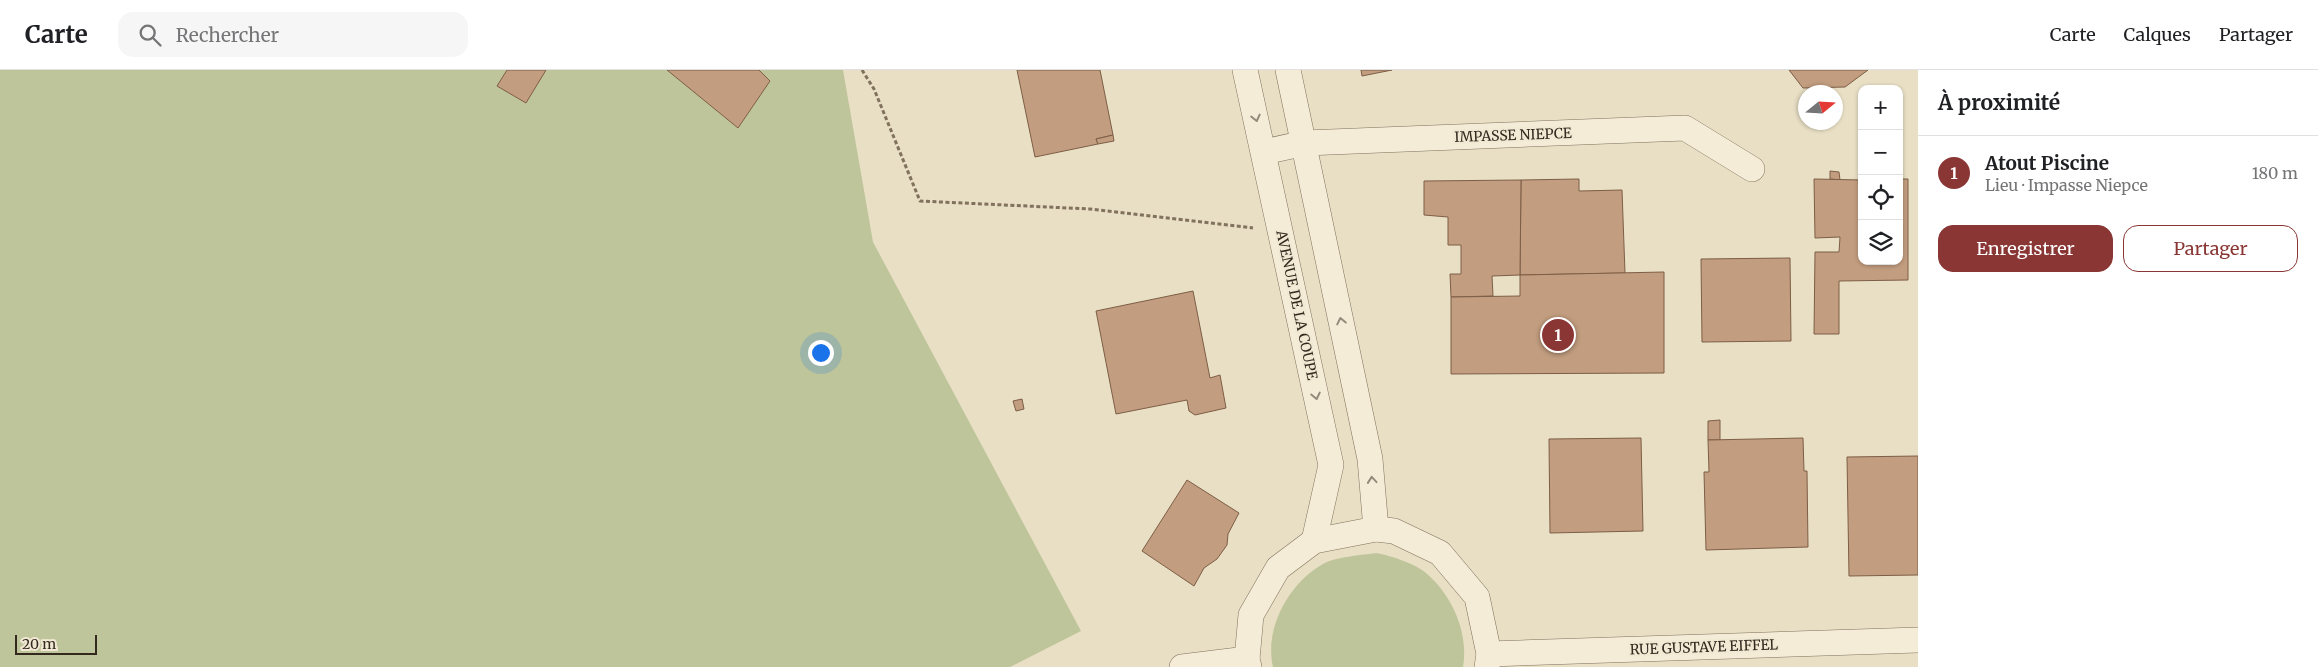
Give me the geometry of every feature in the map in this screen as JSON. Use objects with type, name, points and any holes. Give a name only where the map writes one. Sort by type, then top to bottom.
[{"type":"street","name":"AVENUE DE LA COUPE","points":[[1245,70],[1331,465],[1314,541]]},
{"type":"street","points":[[1288,70],[1370,459],[1376,529]]},
{"type":"street","name":"IMPASSE NIEPCE","points":[[1264,152],[1305,144],[1685,128],[1752,170]]},
{"type":"street","points":[[1182,667],[1248,663],[1251,615],[1278,568],[1314,541],[1376,529],[1394,531],[1440,553],[1477,597],[1488,661]]},
{"type":"street","name":"RUE GUSTAVE EIFFEL","points":[[1488,661],[1918,640]]},
{"type":"path","points":[[862,70],[874,89],[920,201],[1090,209],[1281,231]]},
{"type":"green space","points":[[0,70],[843,70],[873,242],[1081,631],[1010,667],[0,667]]},
{"type":"green space","points":[[1376,553],[1416,566],[1426,573],[1444,592],[1451,603],[1461,628],[1464,654],[1463,667],[1273,667],[1272,637],[1276,622],[1290,595],[1300,583],[1311,572],[1328,562]]},
{"type":"building","points":[[507,70],[546,70],[526,103],[497,86]]},
{"type":"building","points":[[667,70],[759,70],[770,81],[738,128]]},
{"type":"building","points":[[1017,70],[1100,70],[1113,135],[1096,139],[1098,144],[1035,157]]},
{"type":"building","points":[[1361,70],[1392,70],[1362,76]]},
{"type":"building","points":[[1789,70],[1868,70],[1845,87],[1843,85],[1801,85]]},
{"type":"building","points":[[1113,135],[1114,141],[1098,144],[1096,139]]},
{"type":"building","points":[[1830,171],[1839,172],[1840,180],[1830,179]]},
{"type":"building","points":[[1579,179],[1579,191],[1622,190],[1625,273],[1520,275],[1521,180]]},
{"type":"building","points":[[1814,179],[1858,180],[1858,265],[1903,265],[1903,179],[1908,179],[1908,280],[1839,281],[1839,334],[1814,334],[1815,252],[1839,252],[1840,237],[1815,238]]},
{"type":"building","points":[[1521,180],[1520,275],[1492,276],[1493,296],[1451,297],[1450,274],[1461,274],[1461,245],[1448,245],[1448,217],[1424,215],[1424,181]]},
{"type":"building","points":[[1790,258],[1791,341],[1702,342],[1701,259]]},
{"type":"building","points":[[1664,272],[1664,373],[1451,374],[1451,297],[1520,296],[1520,275]]},
{"type":"building","points":[[1193,291],[1210,378],[1220,375],[1226,408],[1195,415],[1189,411],[1187,400],[1116,414],[1096,311]]},
{"type":"building","points":[[1022,399],[1024,409],[1016,411],[1013,401]]},
{"type":"building","points":[[1720,420],[1720,440],[1708,440],[1708,421]]},
{"type":"building","points":[[1641,438],[1643,531],[1550,533],[1549,439]]},
{"type":"building","points":[[1803,438],[1804,471],[1807,471],[1808,547],[1706,550],[1704,472],[1709,472],[1708,440]]},
{"type":"building","points":[[1918,456],[1918,575],[1849,576],[1847,457]]},
{"type":"building","points":[[1187,480],[1239,513],[1228,534],[1227,545],[1217,559],[1204,568],[1194,586],[1142,551]]},
{"type":"place","name":"Atout Piscine","points":[[1558,335]]}]
